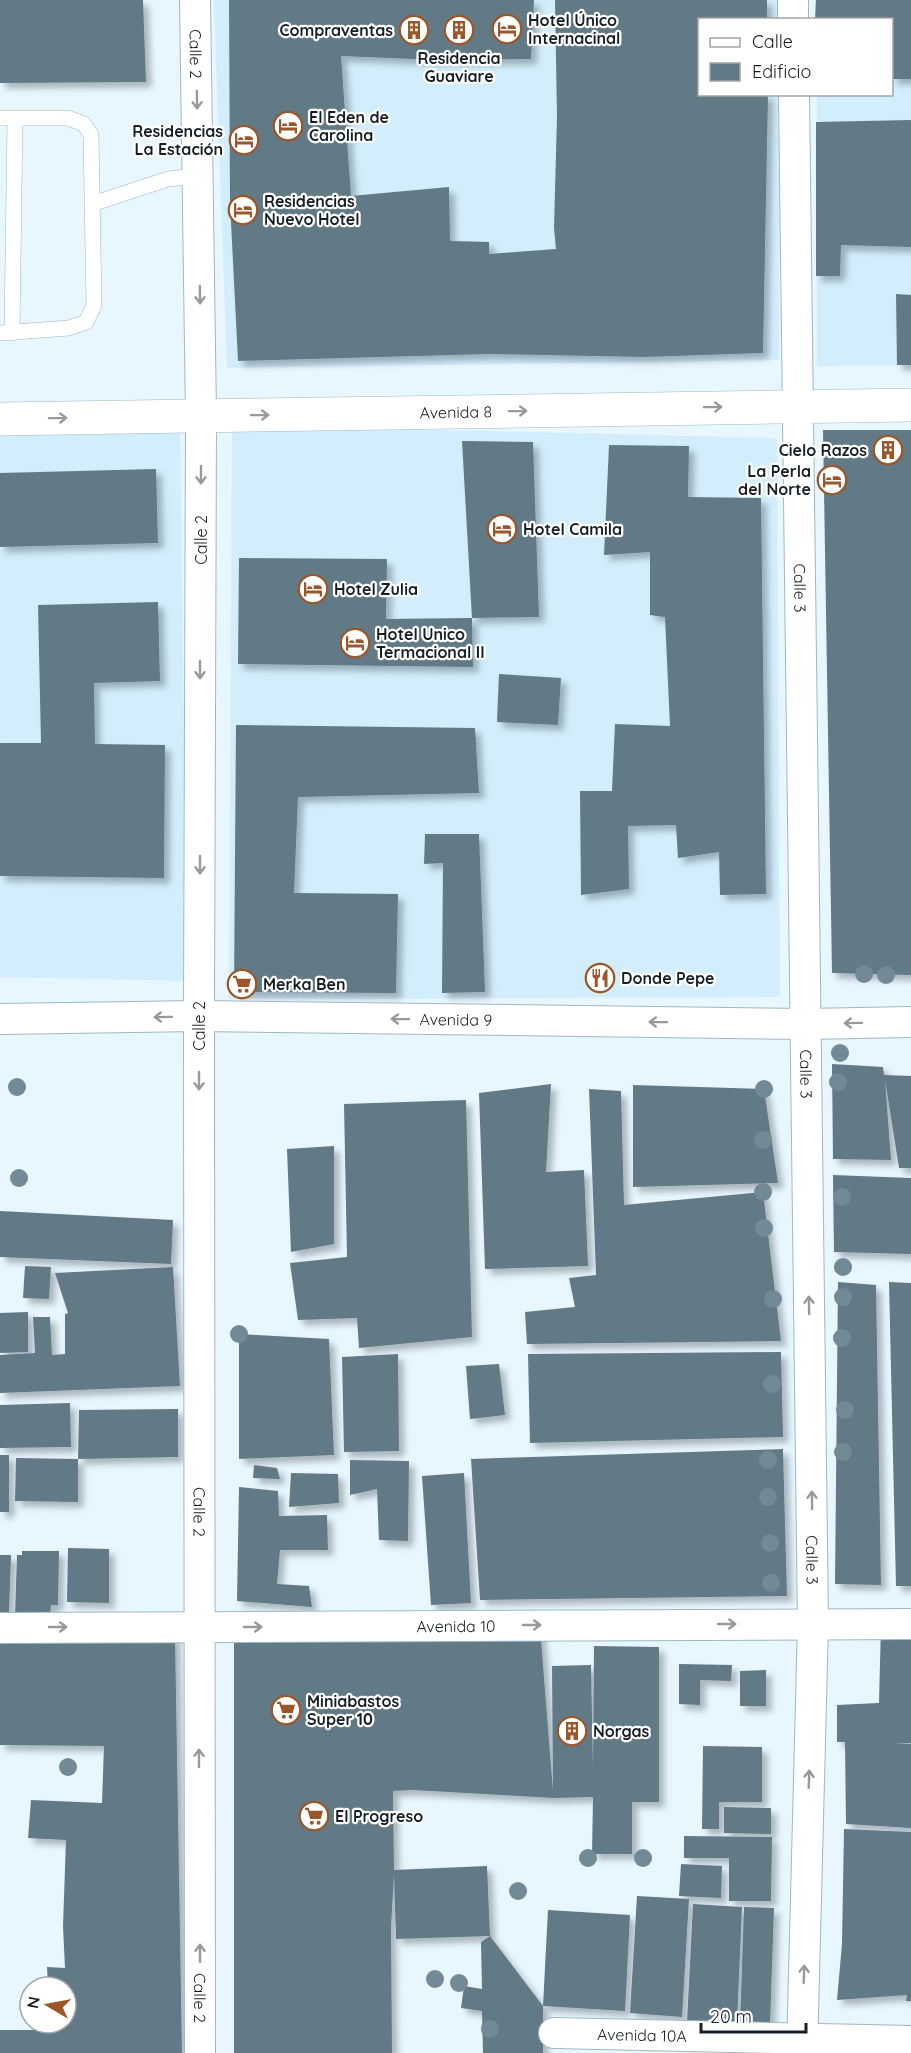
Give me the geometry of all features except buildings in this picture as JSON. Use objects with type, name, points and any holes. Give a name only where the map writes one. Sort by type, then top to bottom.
[{"type":"main road","name":"Avenida 8","points":[[0,419],[911,405]]},
{"type":"street","name":"Calle 2","points":[[195,0],[201,416],[200,2053]]},
{"type":"street","points":[[793,0],[793,18]]},
{"type":"street","name":"Calle 3","points":[[794,96],[813,1624],[802,2046]]},
{"type":"street","name":"Avenida 9","points":[[0,1019],[199,1016],[806,1024],[911,1022]]},
{"type":"street","name":"Avenida 10","points":[[0,1628],[911,1624]]},
{"type":"street","name":"Avenida 10A","points":[[554,2032],[802,2046],[911,2041]]},
{"type":"lane","points":[[8,118],[68,118],[84,123],[91,135],[94,306],[86,322],[69,328],[6,333],[8,118]]},
{"type":"lane","points":[[92,204],[168,179],[198,176]]},
{"type":"shaded area","points":[[214,0],[780,0],[780,18],[698,18],[698,96],[780,96],[779,360],[227,368]]},
{"type":"shaded area","points":[[815,0],[911,0],[911,365],[817,366],[817,96],[893,96],[893,18],[815,18]]},
{"type":"shaded area","points":[[0,415],[180,419],[187,981],[0,977]]},
{"type":"shaded area","points":[[232,425],[777,438],[780,997],[229,999]]},
{"type":"place","name":"Hotel Único Internacinal","points":[[507,29]]},
{"type":"place","name":"Compraventas","points":[[414,30]]},
{"type":"place","name":"Residencia Guaviare","points":[[459,30]]},
{"type":"place","name":"El Eden de Carolina","points":[[288,126]]},
{"type":"place","name":"Residencias La Estación","points":[[244,140]]},
{"type":"place","name":"Residencias Nuevo Hotel","points":[[243,210]]},
{"type":"place","name":"Cielo Razos","points":[[888,450]]},
{"type":"place","name":"La Perla del Norte","points":[[832,480]]},
{"type":"place","name":"Hotel Camila","points":[[502,529]]},
{"type":"place","name":"Hotel Zulia","points":[[313,589]]},
{"type":"place","name":"Hotel Unico Termacional II","points":[[355,643]]},
{"type":"place","name":"Donde Pepe","points":[[600,978]]},
{"type":"place","name":"Merka Ben","points":[[242,984]]},
{"type":"place","name":"Miniabastos Super 10","points":[[286,1710]]},
{"type":"place","name":"Norgas","points":[[572,1731]]},
{"type":"place","name":"El Progreso","points":[[314,1816]]}]
